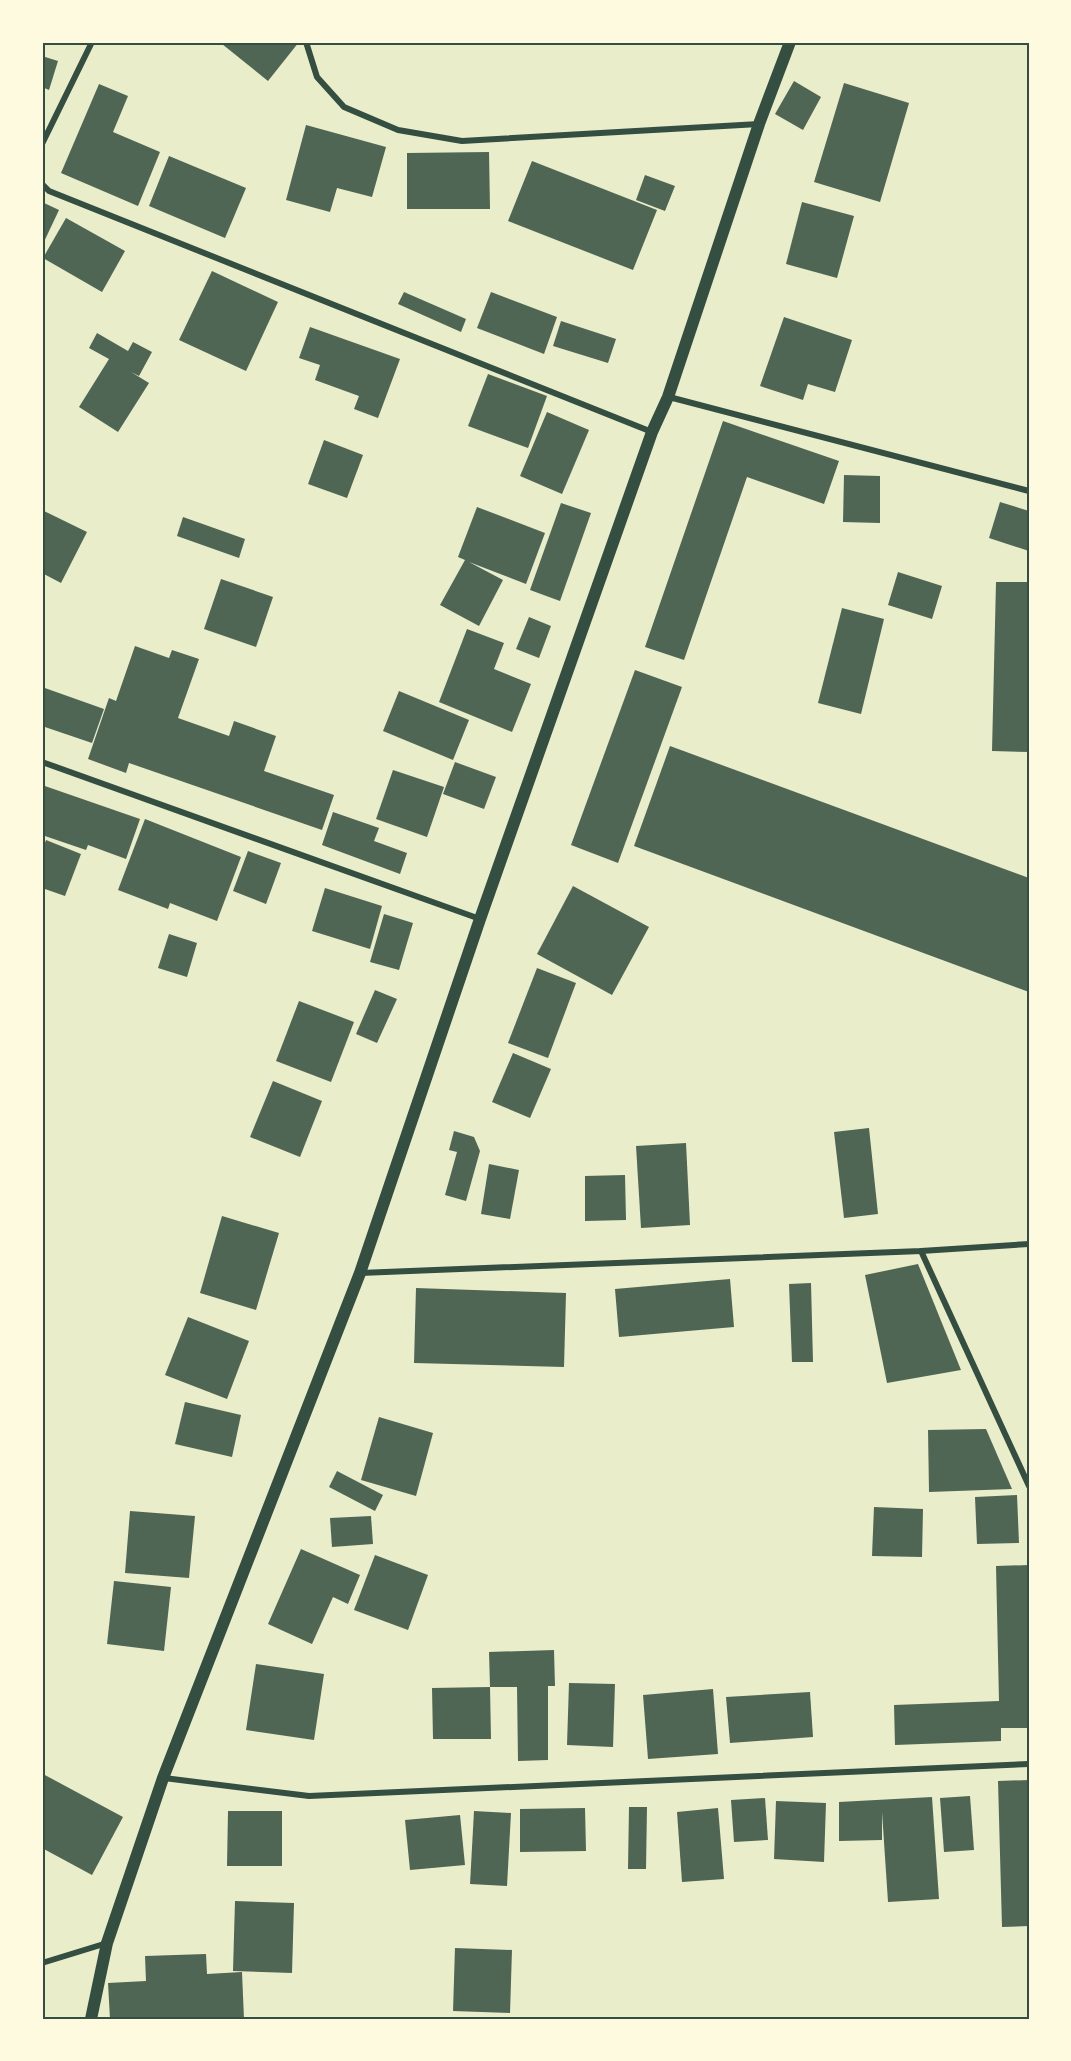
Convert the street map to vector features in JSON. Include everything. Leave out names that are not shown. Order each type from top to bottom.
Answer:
[{"type":"main road","points":[[91,2019],[107,1943],[163,1778],[360,1274],[480,919],[652,432],[668,397],[759,124],[790,42]]},
{"type":"street","points":[[42,144],[92,42]]},
{"type":"street","points":[[306,42],[317,77],[344,107],[398,129],[462,141],[759,124]]},
{"type":"street","points":[[42,184],[49,191],[60,196],[652,432]]},
{"type":"street","points":[[668,397],[1029,491]]},
{"type":"street","points":[[42,762],[480,919]]},
{"type":"street","points":[[360,1274],[921,1251],[1029,1244]]},
{"type":"street","points":[[921,1251],[1029,1486]]},
{"type":"street","points":[[163,1778],[309,1796],[1029,1764]]},
{"type":"street","points":[[42,1962],[107,1943]]},
{"type":"building","points":[[224,42],[299,42],[268,81],[222,44]]},
{"type":"building","points":[[42,56],[58,61],[49,90],[42,87]]},
{"type":"building","points":[[794,81],[821,97],[803,130],[775,114]]},
{"type":"building","points":[[844,83],[909,103],[880,202],[814,182]]},
{"type":"building","points":[[99,84],[128,96],[113,132],[160,152],[138,206],[61,173]]},
{"type":"building","points":[[306,125],[386,147],[372,197],[337,188],[330,212],[286,200]]},
{"type":"building","points":[[489,152],[490,209],[407,209],[407,153]]},
{"type":"building","points":[[169,156],[246,188],[225,238],[149,206]]},
{"type":"building","points":[[532,161],[657,210],[633,270],[508,221]]},
{"type":"building","points":[[645,175],[675,186],[665,211],[636,200]]},
{"type":"building","points":[[42,202],[59,210],[42,246]]},
{"type":"building","points":[[802,202],[854,216],[837,278],[786,264]]},
{"type":"building","points":[[66,218],[125,251],[102,292],[43,258]]},
{"type":"building","points":[[212,271],[278,302],[246,371],[179,340]]},
{"type":"building","points":[[404,292],[466,319],[461,332],[398,304]]},
{"type":"building","points":[[491,292],[557,317],[544,354],[477,328]]},
{"type":"building","points":[[784,317],[852,340],[835,392],[808,384],[803,400],[760,386]]},
{"type":"building","points":[[561,321],[616,339],[608,363],[553,346]]},
{"type":"building","points":[[310,327],[400,359],[378,418],[354,409],[359,396],[315,380],[320,365],[299,358]]},
{"type":"building","points":[[97,333],[128,351],[133,342],[152,352],[139,376],[131,372],[149,383],[118,432],[79,407],[109,359],[89,348]]},
{"type":"building","points":[[488,374],[547,396],[528,448],[468,426]]},
{"type":"building","points":[[547,412],[589,430],[562,494],[520,476]]},
{"type":"building","points":[[723,421],[839,461],[824,504],[747,477],[684,660],[645,647]]},
{"type":"building","points":[[324,440],[363,455],[347,498],[308,484]]},
{"type":"building","points":[[844,475],[880,476],[880,523],[843,522]]},
{"type":"building","points":[[1000,502],[1029,511],[1029,551],[989,538]]},
{"type":"building","points":[[561,503],[591,513],[560,601],[530,590]]},
{"type":"building","points":[[477,507],[545,533],[526,584],[469,562],[503,580],[479,626],[440,605],[465,560],[458,557]]},
{"type":"building","points":[[42,510],[87,532],[61,583],[42,573]]},
{"type":"building","points":[[183,517],[245,539],[239,558],[177,536]]},
{"type":"building","points":[[898,572],[942,586],[932,619],[888,605]]},
{"type":"building","points":[[221,579],[273,597],[256,647],[204,629]]},
{"type":"building","points":[[996,582],[1029,582],[1029,752],[992,751]]},
{"type":"building","points":[[842,608],[884,619],[861,714],[818,703]]},
{"type":"building","points":[[529,617],[551,626],[539,658],[516,649]]},
{"type":"building","points":[[467,629],[504,643],[494,669],[531,684],[512,732],[439,702]]},
{"type":"building","points":[[135,646],[169,658],[172,650],[199,659],[178,718],[229,736],[234,721],[276,736],[264,771],[334,795],[322,830],[129,763],[126,773],[88,759],[109,698],[116,701]]},
{"type":"building","points":[[635,670],[682,687],[618,863],[571,845]]},
{"type":"building","points":[[42,687],[104,709],[92,743],[42,726]]},
{"type":"building","points":[[399,691],[469,720],[453,760],[383,731]]},
{"type":"building","points":[[670,746],[1029,878],[1029,992],[634,846]]},
{"type":"building","points":[[455,762],[496,777],[484,809],[443,794]]},
{"type":"building","points":[[393,770],[444,787],[427,837],[376,819]]},
{"type":"building","points":[[42,785],[140,819],[126,859],[88,845],[86,850],[42,835]]},
{"type":"building","points":[[333,812],[379,828],[374,841],[407,853],[400,874],[322,845]]},
{"type":"building","points":[[145,819],[241,857],[217,921],[170,903],[168,909],[118,890]]},
{"type":"building","points":[[46,840],[81,854],[65,896],[42,888],[42,851]]},
{"type":"building","points":[[248,851],[281,863],[266,904],[233,891]]},
{"type":"building","points":[[573,886],[649,927],[612,995],[537,954]]},
{"type":"building","points":[[325,888],[382,906],[370,949],[312,931]]},
{"type":"building","points":[[384,914],[413,923],[399,970],[370,962]]},
{"type":"building","points":[[169,934],[197,943],[187,977],[158,968]]},
{"type":"building","points":[[537,968],[576,983],[548,1058],[508,1043]]},
{"type":"building","points":[[375,990],[397,999],[377,1043],[356,1034]]},
{"type":"building","points":[[299,1001],[354,1022],[331,1082],[276,1061]]},
{"type":"building","points":[[513,1053],[551,1069],[530,1118],[492,1102]]},
{"type":"building","points":[[273,1081],[322,1101],[300,1157],[250,1137]]},
{"type":"building","points":[[869,1128],[878,1214],[844,1218],[834,1132]]},
{"type":"building","points":[[454,1131],[474,1137],[480,1151],[466,1201],[445,1195],[457,1152],[449,1150]]},
{"type":"building","points":[[686,1143],[690,1225],[641,1228],[636,1146]]},
{"type":"building","points":[[489,1164],[519,1170],[510,1219],[481,1214]]},
{"type":"building","points":[[625,1175],[626,1220],[585,1221],[585,1176]]},
{"type":"building","points":[[222,1216],[279,1233],[256,1310],[200,1293]]},
{"type":"building","points":[[918,1264],[961,1370],[887,1383],[865,1275]]},
{"type":"building","points":[[730,1279],[734,1327],[619,1337],[615,1289]]},
{"type":"building","points":[[811,1283],[813,1362],[792,1362],[789,1284]]},
{"type":"building","points":[[416,1288],[566,1293],[564,1367],[414,1363]]},
{"type":"building","points":[[188,1317],[249,1341],[227,1399],[165,1375]]},
{"type":"building","points":[[185,1402],[241,1415],[232,1457],[175,1444]]},
{"type":"building","points":[[379,1417],[433,1433],[416,1496],[361,1480]]},
{"type":"building","points":[[986,1429],[1012,1489],[929,1492],[928,1430]]},
{"type":"building","points":[[337,1471],[383,1495],[375,1511],[329,1487]]},
{"type":"building","points":[[1017,1495],[1019,1543],[977,1544],[975,1497]]},
{"type":"building","points":[[874,1507],[923,1509],[922,1557],[872,1556]]},
{"type":"building","points":[[130,1511],[195,1516],[189,1578],[125,1573]]},
{"type":"building","points":[[371,1516],[373,1544],[332,1547],[330,1518]]},
{"type":"building","points":[[301,1549],[360,1575],[348,1604],[333,1597],[312,1644],[268,1624]]},
{"type":"building","points":[[375,1555],[428,1575],[408,1630],[354,1610]]},
{"type":"building","points":[[1029,1565],[1029,1728],[1001,1728],[1001,1741],[895,1745],[894,1705],[999,1701],[996,1566]]},
{"type":"building","points":[[114,1581],[171,1587],[164,1651],[107,1644]]},
{"type":"building","points":[[554,1650],[555,1686],[548,1686],[548,1760],[518,1761],[517,1687],[490,1687],[489,1652]]},
{"type":"building","points":[[256,1664],[324,1674],[314,1740],[246,1730]]},
{"type":"building","points":[[569,1683],[615,1684],[613,1747],[567,1745]]},
{"type":"building","points":[[490,1687],[491,1739],[433,1739],[432,1688]]},
{"type":"building","points":[[713,1689],[718,1754],[648,1759],[643,1695]]},
{"type":"building","points":[[810,1692],[813,1737],[730,1743],[726,1697]]},
{"type":"building","points":[[43,1774],[123,1817],[92,1875],[42,1848]]},
{"type":"building","points":[[1029,1780],[1029,1926],[1002,1927],[998,1781]]},
{"type":"building","points":[[970,1796],[974,1850],[944,1852],[940,1798]]},
{"type":"building","points":[[932,1797],[939,1899],[888,1902],[882,1812],[882,1840],[839,1841],[839,1802]]},
{"type":"building","points":[[765,1798],[768,1840],[734,1842],[731,1800]]},
{"type":"building","points":[[776,1801],[826,1803],[824,1862],[774,1859]]},
{"type":"building","points":[[629,1807],[647,1807],[646,1869],[628,1869]]},
{"type":"building","points":[[585,1808],[586,1851],[520,1852],[520,1809]]},
{"type":"building","points":[[718,1808],[724,1879],[682,1882],[677,1812]]},
{"type":"building","points":[[228,1811],[282,1811],[282,1866],[227,1866]]},
{"type":"building","points":[[474,1811],[511,1813],[507,1886],[470,1884]]},
{"type":"building","points":[[460,1815],[465,1865],[410,1870],[405,1820]]},
{"type":"building","points":[[235,1901],[294,1903],[292,1973],[233,1971]]},
{"type":"building","points":[[455,1948],[512,1950],[510,2013],[453,2011]]},
{"type":"building","points":[[206,1954],[207,1974],[242,1972],[244,2019],[110,2019],[108,1983],[146,1981],[145,1956]]}]
